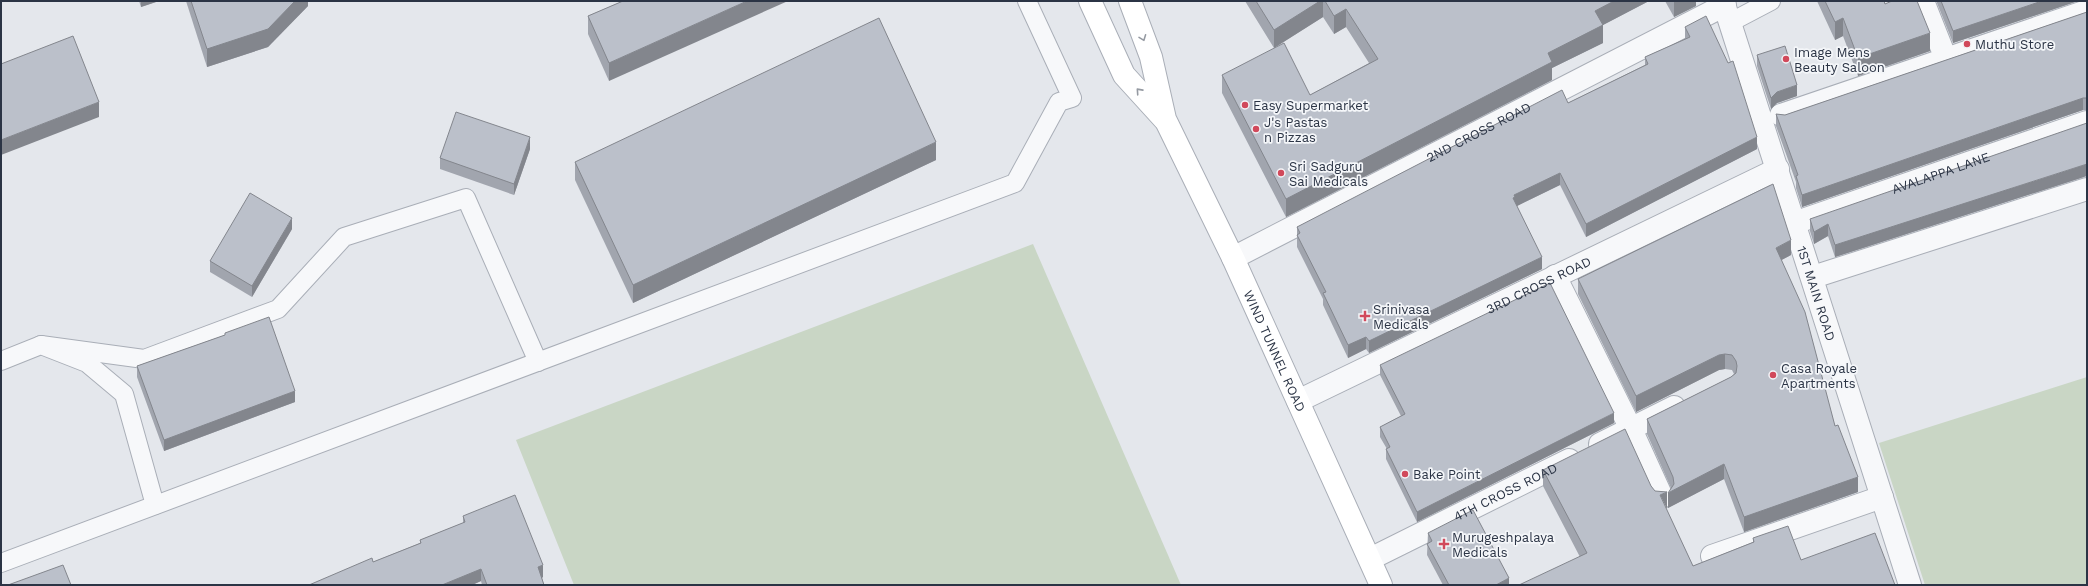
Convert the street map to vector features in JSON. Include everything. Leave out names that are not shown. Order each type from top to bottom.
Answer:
[{"type":"street","name":"WIND TUNNEL ROAD","points":[[1090,1],[1124,75],[1165,119]]},
{"type":"street","name":"WIND TUNNEL ROAD","points":[[1130,1],[1151,57],[1165,119],[1233,258],[1381,585]]},
{"type":"street","points":[[1923,1],[1946,59]]},
{"type":"street","name":"1ST MAIN ROAD","points":[[1726,9],[1794,223],[1813,277],[1910,585]]},
{"type":"street","name":"2ND CROSS ROAD","points":[[1233,258],[1726,9]]},
{"type":"street","points":[[1781,115],[2087,11]]},
{"type":"street","name":"AVALAPPA LANE","points":[[1794,223],[2087,122]]},
{"type":"street","name":"3RD CROSS ROAD","points":[[1298,401],[1778,169]]},
{"type":"street","points":[[1813,277],[2087,189]]},
{"type":"street","points":[[1556,276],[1631,428],[1662,497]]},
{"type":"street","name":"4TH CROSS ROAD","points":[[1370,559],[1692,398]]},
{"type":"street","points":[[1712,556],[1882,497]]},
{"type":"lane","points":[[1,563],[1015,183],[1059,102],[1072,98],[1027,1]]},
{"type":"lane","points":[[1726,9],[1771,1]]},
{"type":"lane","points":[[1,361],[41,345],[144,359],[278,309],[344,237],[466,198],[538,362]]},
{"type":"lane","points":[[41,345],[87,363],[124,394],[155,505]]},
{"type":"green space","points":[[1033,244],[1181,585],[574,585],[516,440]]},
{"type":"green space","points":[[2087,377],[2087,585],[1925,585],[1879,443]]},
{"type":"building","points":[[191,1],[295,1],[268,29],[207,49]]},
{"type":"building","points":[[623,1],[747,1],[609,63],[588,16]]},
{"type":"building","points":[[1256,1],[1320,1],[1274,30]]},
{"type":"building","points":[[1325,1],[1614,1],[1595,11],[1603,25],[1548,53],[1552,62],[1286,199],[1222,75],[1284,43],[1310,95],[1378,59],[1346,9],[1334,16]]},
{"type":"building","points":[[1825,1],[1884,1],[1885,4],[1892,1],[1917,1],[1930,33],[1858,58],[1843,18],[1835,22]]},
{"type":"building","points":[[1941,1],[2042,1],[1953,31]]},
{"type":"building","points":[[2087,12],[2087,98],[2083,98],[1802,195],[1796,176],[1798,175],[1776,114],[1785,115]]},
{"type":"building","points":[[1706,16],[1728,63],[1733,61],[1757,137],[1586,224],[1560,173],[1514,195],[1515,197],[1513,198],[1542,257],[1369,341],[1366,337],[1348,345],[1323,293],[1326,292],[1297,235],[1300,233],[1297,227],[1562,90],[1568,103],[1648,64],[1645,57],[1690,37],[1685,27]]},
{"type":"building","points":[[879,18],[936,142],[633,285],[575,162]]},
{"type":"building","points":[[73,36],[99,102],[1,140],[1,64]]},
{"type":"building","points":[[1785,46],[1797,85],[1777,92],[1771,98],[1757,55]]},
{"type":"building","points":[[456,112],[530,137],[514,184],[440,158]]},
{"type":"building","points":[[2087,123],[2087,164],[1835,245],[1828,224],[1814,232],[1810,219]]},
{"type":"building","points":[[1773,184],[1791,240],[1776,248],[1805,312],[1835,426],[1838,425],[1858,477],[1744,517],[1724,464],[1668,493],[1674,484],[1673,477],[1647,419],[1731,377],[1736,373],[1737,366],[1732,355],[1719,355],[1636,396],[1578,279]]},
{"type":"building","points":[[250,193],[292,218],[252,286],[210,261]]},
{"type":"building","points":[[1550,283],[1614,413],[1417,512],[1386,449],[1390,447],[1380,427],[1405,414],[1380,365]]},
{"type":"building","points":[[269,317],[295,391],[164,440],[137,366],[225,335],[225,333]]},
{"type":"building","points":[[1625,429],[1651,486],[1655,491],[1667,492],[1660,495],[1693,566],[1754,542],[1753,538],[1788,526],[1801,560],[1875,533],[1895,585],[1519,585],[1587,553],[1543,470]]},
{"type":"building","points":[[515,495],[543,565],[538,567],[544,585],[487,585],[481,569],[442,585],[309,585],[372,558],[373,562],[421,543],[420,540],[465,522],[463,516]]},
{"type":"building","points":[[1473,510],[1509,578],[1496,585],[1449,585],[1427,544],[1432,541],[1428,533]]},
{"type":"building","points":[[63,565],[71,585],[8,585]]},
{"type":"place","name":"Muthu Store","points":[[1967,44]]},
{"type":"place","name":"Image Mens Beauty Saloon","points":[[1786,59]]},
{"type":"place","name":"Easy Supermarket","points":[[1245,105]]},
{"type":"place","name":"J's Pastas n Pizzas","points":[[1256,129]]},
{"type":"place","name":"Sri Sadguru Sai Medicals","points":[[1281,173]]},
{"type":"place","name":"Srinivasa Medicals","points":[[1365,316]]},
{"type":"place","name":"Casa Royale Apartments","points":[[1773,375]]},
{"type":"place","name":"Bake Point","points":[[1405,474]]},
{"type":"place","name":"Murugeshpalaya Medicals","points":[[1444,544]]}]
